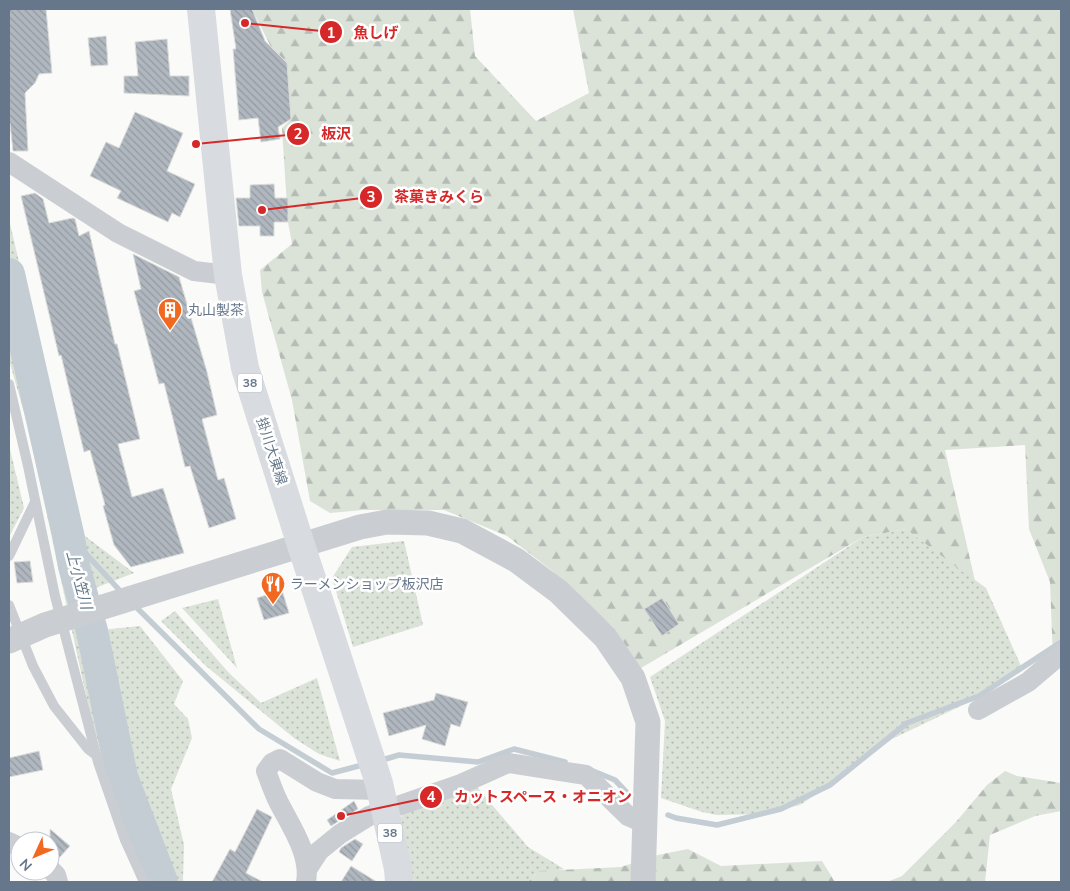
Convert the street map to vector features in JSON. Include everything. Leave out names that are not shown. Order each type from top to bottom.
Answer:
[{"type":"main road","name":"掛川大東線","points":[[201,9],[228,275],[245,368],[301,545],[367,743],[382,795],[398,869],[398,882]]},
{"type":"street","points":[[9,162],[118,233],[194,271],[228,275]]},
{"type":"street","points":[[9,641],[45,625],[360,527],[387,522],[428,523],[462,531],[510,556],[559,592],[606,637],[633,678],[648,722],[642,882]]},
{"type":"street","points":[[978,710],[1028,682],[1061,654]]},
{"type":"street","points":[[307,875],[297,838],[266,771],[272,762],[280,759],[317,782],[335,789],[382,795],[462,784],[508,763],[586,776],[628,816],[644,824]]},
{"type":"street","points":[[307,875],[319,851],[340,834],[369,816],[382,795]]},
{"type":"lane","points":[[9,384],[55,596],[96,755],[124,840],[144,882]]},
{"type":"lane","points":[[9,556],[36,502]]},
{"type":"lane","points":[[9,605],[33,666],[54,706],[88,749],[96,755]]},
{"type":"green space","points":[[252,9],[470,9],[475,56],[536,121],[589,93],[573,9],[1061,9],[1061,654],[1053,660],[1050,582],[1029,529],[1025,445],[945,450],[975,581],[906,529],[863,537],[641,668],[613,627],[551,570],[507,536],[444,510],[363,510],[330,513],[310,501],[292,400],[262,292],[260,270],[292,244],[288,222],[282,128],[291,119],[271,47]]},
{"type":"green space","points":[[9,219],[65,460],[85,536],[134,573],[90,590],[101,630],[140,626],[183,681],[174,704],[188,719],[192,738],[171,789],[184,845],[184,882],[150,882],[135,851],[92,723],[27,423],[9,360]]},
{"type":"green space","points":[[9,445],[24,508],[9,537]]},
{"type":"green space","points":[[906,529],[986,588],[1021,666],[990,692],[892,739],[846,774],[800,805],[763,814],[717,815],[661,798],[665,721],[650,677],[863,537]]},
{"type":"green space","points":[[404,541],[423,625],[353,647],[332,578],[352,547]]},
{"type":"green space","points":[[218,599],[237,668],[182,608]]},
{"type":"green space","points":[[175,611],[229,673],[261,703],[317,678],[340,761],[319,754],[294,738],[206,666],[161,621]]},
{"type":"green space","points":[[1005,771],[1017,776],[1061,783],[1061,811],[1035,816],[990,835],[985,882],[887,882],[902,876],[956,822],[987,785]]},
{"type":"green space","points":[[476,786],[528,847],[564,869],[536,874],[528,882],[411,882],[400,819],[403,814]]},
{"type":"green space","points":[[688,849],[721,866],[822,861],[835,882],[528,882],[539,871],[621,867],[658,855]]},
{"type":"building","points":[[9,9],[46,9],[52,73],[39,74],[35,83],[25,93],[28,151],[13,151],[9,123]]},
{"type":"building","points":[[230,9],[252,9],[265,41],[287,63],[291,119],[278,127],[280,139],[261,142],[258,118],[239,120],[233,49],[236,49]]},
{"type":"building","points":[[106,36],[108,65],[91,66],[88,38]]},
{"type":"building","points":[[167,39],[170,76],[189,76],[189,96],[124,93],[124,76],[138,76],[135,42]]},
{"type":"building","points":[[135,112],[183,133],[167,171],[195,184],[180,217],[172,213],[168,222],[117,198],[121,191],[90,176],[106,142],[119,148]]},
{"type":"building","points":[[274,184],[275,198],[288,198],[288,222],[274,222],[274,236],[260,236],[260,226],[239,226],[236,198],[250,198],[250,185]]},
{"type":"building","points":[[35,193],[43,199],[49,223],[73,218],[75,219],[79,236],[89,231],[115,344],[117,344],[140,439],[118,444],[132,497],[163,488],[184,553],[131,567],[114,545],[90,450],[84,452],[21,196]]},
{"type":"building","points":[[133,254],[179,277],[207,372],[217,415],[202,419],[218,480],[224,478],[236,519],[209,528],[190,466],[185,467],[164,383],[159,384],[134,291],[141,289]]},
{"type":"building","points":[[30,561],[33,582],[17,583],[14,562]]},
{"type":"building","name":"ラーメンショップ板沢店","points":[[282,590],[289,613],[264,620],[257,598]]},
{"type":"building","points":[[662,598],[679,624],[662,636],[644,609]]},
{"type":"building","points":[[436,693],[468,702],[460,727],[451,724],[445,746],[422,739],[426,725],[389,736],[383,713],[434,700]]},
{"type":"building","points":[[39,751],[43,770],[9,777],[9,758]]},
{"type":"building","points":[[354,801],[358,809],[331,826],[327,820]]},
{"type":"building","points":[[257,809],[272,817],[246,873],[263,882],[212,882],[230,849],[235,852]]},
{"type":"building","points":[[60,838],[70,846],[60,857]]},
{"type":"building","points":[[355,839],[363,844],[352,861],[339,852],[341,848]]},
{"type":"building","points":[[351,866],[377,882],[341,882]]},
{"type":"waterway","name":"上小笠川","points":[[9,274],[74,566],[92,631],[122,777],[162,882]]},
{"type":"waterway","points":[[68,534],[122,593]]},
{"type":"waterway","points":[[134,605],[259,729],[332,773],[366,764]]},
{"type":"waterway","points":[[668,815],[717,825],[781,809],[830,785],[907,723],[979,696],[1061,642]]},
{"type":"waterway","points":[[379,761],[399,755],[478,762],[514,749],[565,762]]},
{"type":"waterway","points":[[593,771],[615,780],[630,796]]},
{"type":"place","name":"魚しげ","points":[[245,23]]},
{"type":"place","name":"板沢","points":[[196,144]]},
{"type":"place","name":"茶菓きみくら","points":[[262,210]]},
{"type":"place","name":"丸山製茶","points":[[170,331]]},
{"type":"place","name":"ラーメンショップ板沢店","points":[[273,605]]},
{"type":"place","name":"カットスペース・オニオン","points":[[341,816]]}]
